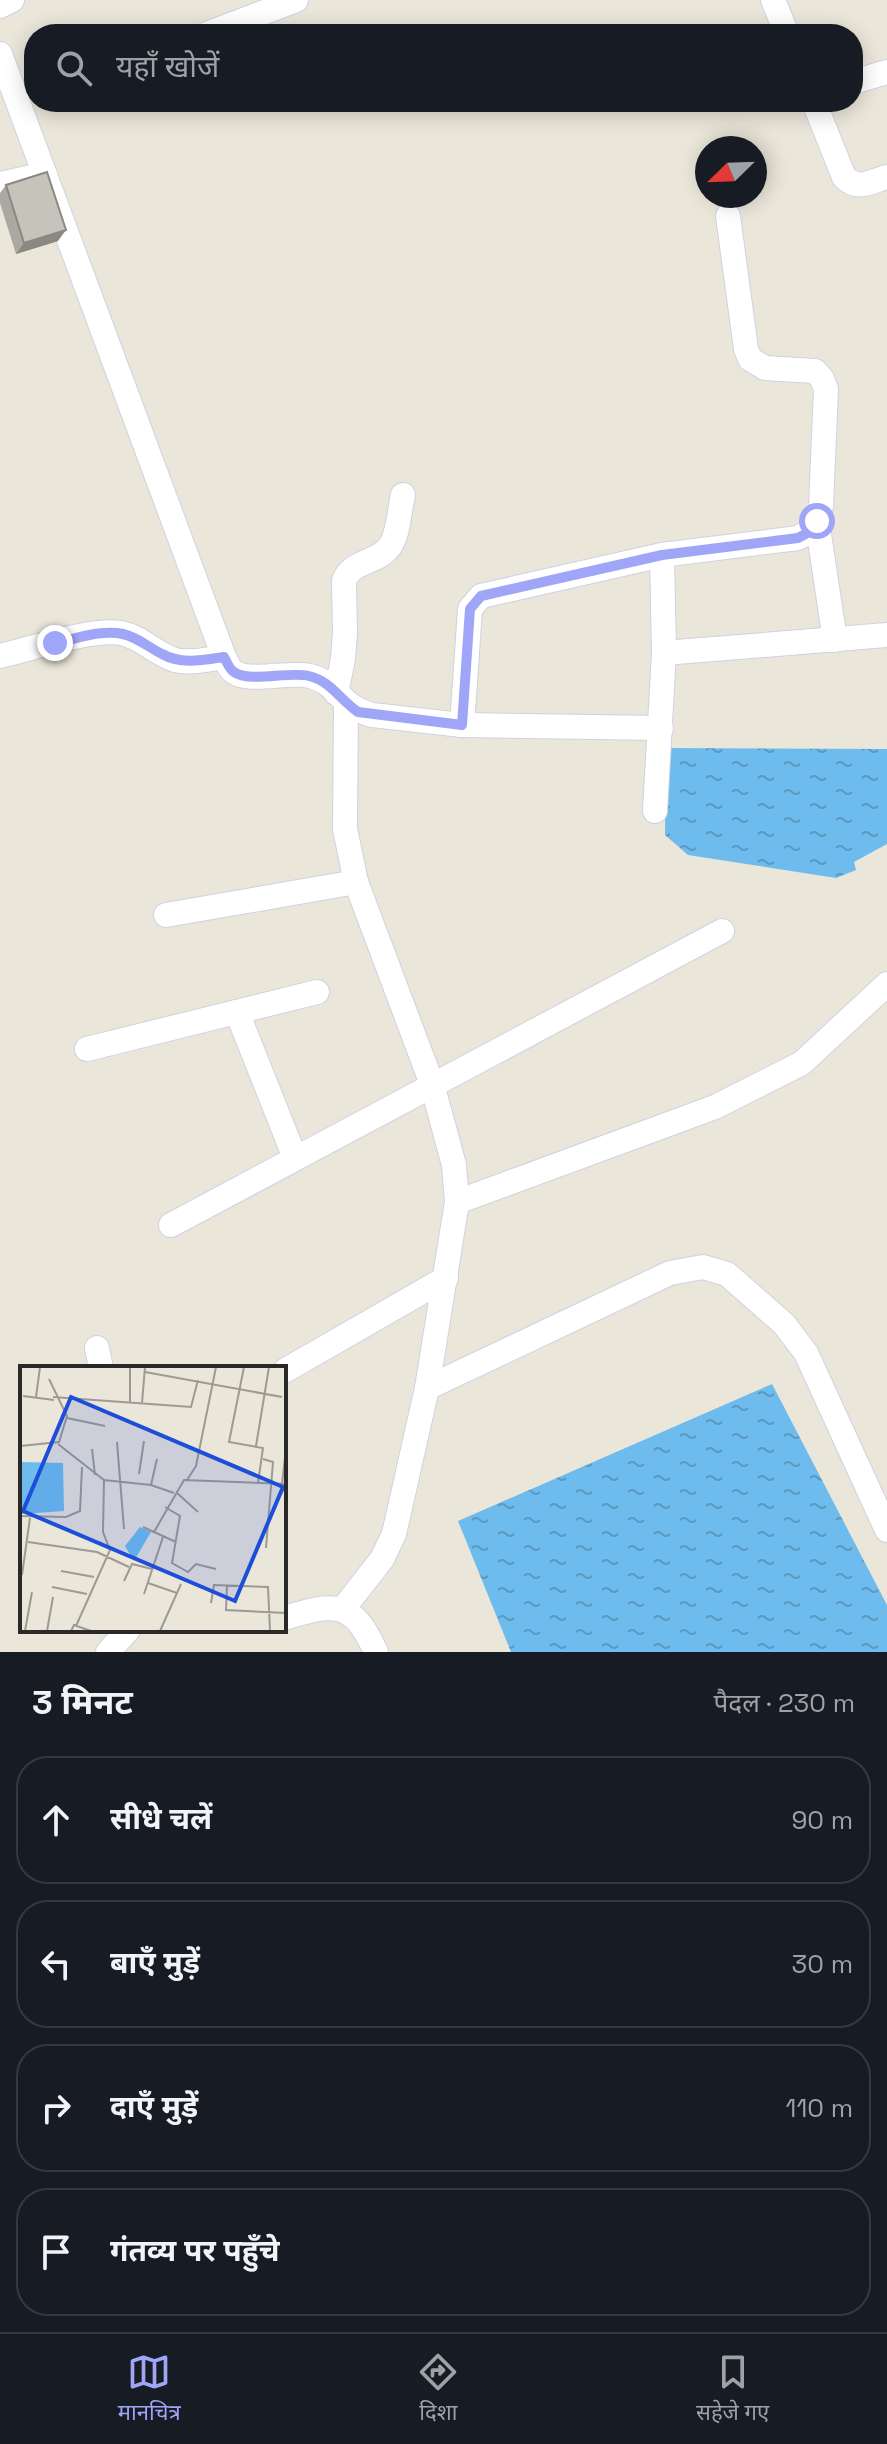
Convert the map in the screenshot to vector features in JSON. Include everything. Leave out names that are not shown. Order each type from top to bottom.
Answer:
[{"type":"street","points":[[0,6],[12,0]]},
{"type":"street","points":[[233,24],[296,0]]},
{"type":"street","points":[[773,0],[783,24]]},
{"type":"street","points":[[0,54],[224,657],[237,674],[309,676],[327,682],[358,712],[372,715],[462,725],[661,728]]},
{"type":"street","points":[[863,79],[887,72]]},
{"type":"street","points":[[818,112],[844,177],[851,185],[858,186],[887,177]]},
{"type":"street","points":[[0,184],[45,174]]},
{"type":"street","points":[[462,725],[470,609],[481,596],[662,555],[798,538],[811,531],[817,521],[821,506],[826,389],[815,371],[765,368],[750,359],[746,349],[728,216]]},
{"type":"street","points":[[343,1609],[382,1559],[394,1534],[427,1388],[457,1202],[454,1165],[432,1084],[356,882],[345,829],[341,698],[344,581],[354,566],[379,557],[388,549],[394,539],[403,495]]},
{"type":"street","points":[[817,521],[835,640]]},
{"type":"street","points":[[655,811],[664,653],[662,555]]},
{"type":"street","points":[[0,656],[101,633],[121,633],[145,641],[160,654],[177,661],[224,657]]},
{"type":"street","points":[[664,653],[887,635]]},
{"type":"street","points":[[166,915],[356,882]]},
{"type":"street","points":[[171,1225],[722,931]]},
{"type":"street","points":[[457,1202],[715,1107],[802,1063],[887,984]]},
{"type":"street","points":[[87,1049],[317,992]]},
{"type":"street","points":[[237,1012],[295,1158]]},
{"type":"street","points":[[427,1388],[670,1273],[703,1267],[727,1274],[784,1324],[806,1353],[887,1530]]},
{"type":"street","points":[[286,1370],[446,1278]]},
{"type":"street","points":[[286,1617],[314,1609],[343,1609],[358,1620],[376,1652]]},
{"type":"street","points":[[108,1652],[126,1632]]},
{"type":"water","points":[[666,748],[887,749],[887,844],[854,862],[856,870],[836,878],[688,855],[665,835]]},
{"type":"water","points":[[772,1384],[887,1605],[887,1652],[511,1652],[458,1521]]},
{"type":"building","points":[[47,172],[66,230],[24,243],[6,185]]},
{"type":"route","points":[[55,643],[101,633],[121,633],[145,641],[160,654],[177,661],[224,657],[232,671],[245,676],[292,674],[327,682],[346,704],[358,712],[462,725],[470,609],[481,596],[662,555],[798,538],[811,531],[817,521]]}]
